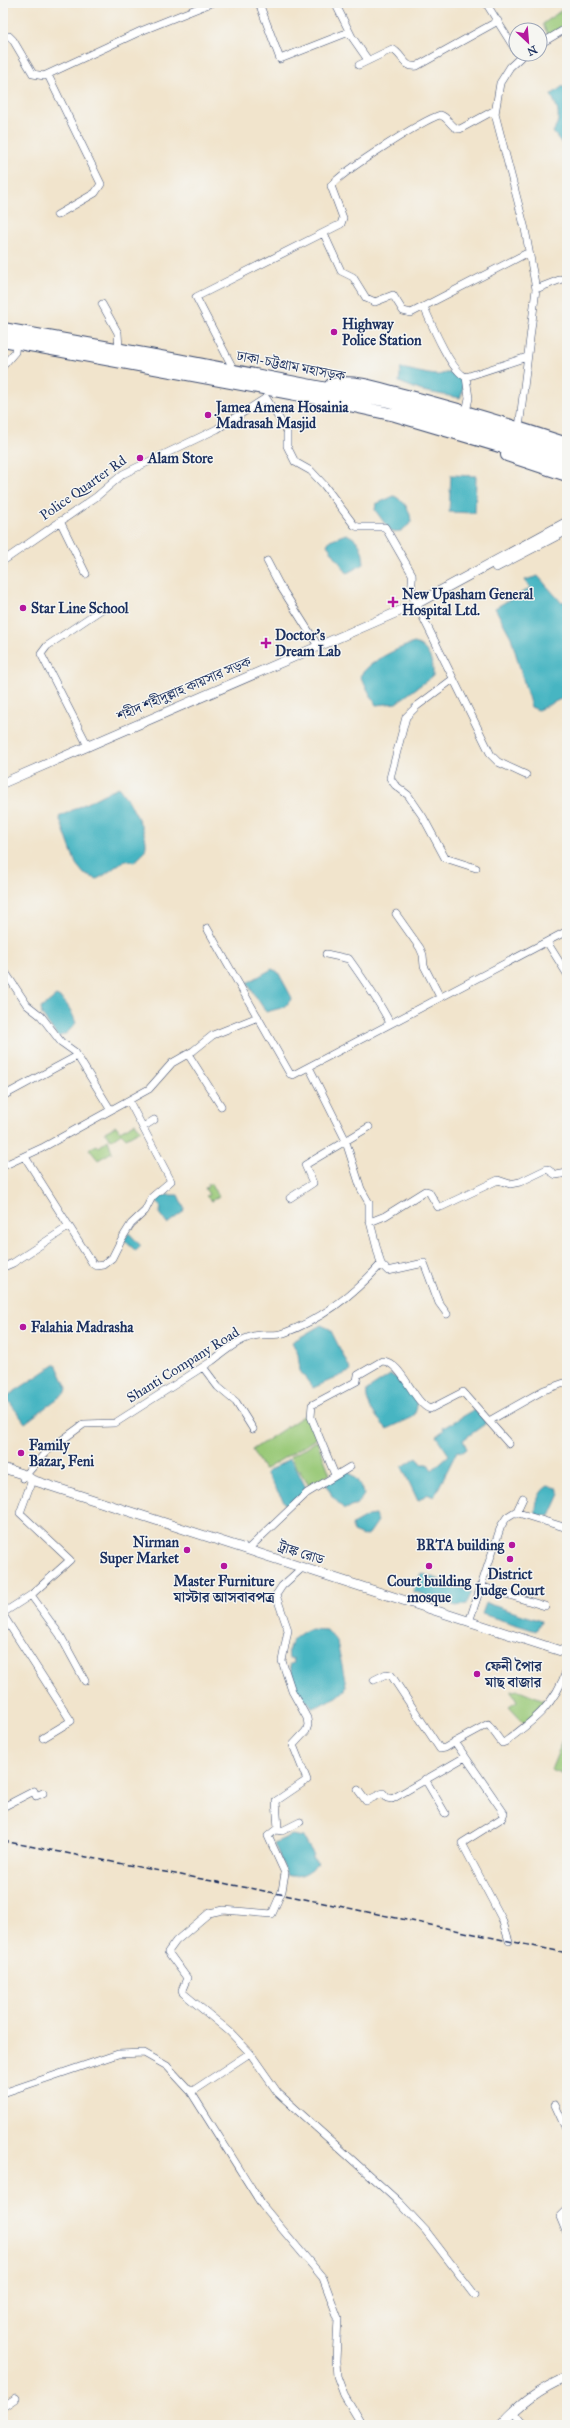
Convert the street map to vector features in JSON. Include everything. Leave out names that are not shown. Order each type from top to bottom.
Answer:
[{"type":"highway","name":"ঢাকা-চট্টগ্রাম মহাসড়ক","points":[[3,329],[234,370],[319,392],[567,466]]},
{"type":"highway","name":"ঢাকা-চট্টগ্রাম মহাসড়ক","points":[[3,340],[319,392],[389,401],[567,455]]},
{"type":"highway","points":[[319,392],[348,383],[369,386],[466,412],[567,444]]},
{"type":"highway","points":[[319,392],[338,409],[432,432],[567,475]]},
{"type":"main road","name":"শহীদ শহীদুল্লাহ কায়সার সড়ক","points":[[3,788],[417,606],[566,528]]},
{"type":"main road","name":"শহীদ শহীদুল্লাহ কায়সার সড়ক","points":[[3,783],[318,646],[417,606]]},
{"type":"main road","name":"ট্রাঙ্ক রোড","points":[[3,1468],[27,1478]]},
{"type":"main road","name":"ট্রাঙ্ক রোড","points":[[3,1472],[27,1478],[567,1653]]},
{"type":"main road","points":[[502,2425],[512,2412],[542,2388],[567,2377]]},
{"type":"street","points":[[3,36],[9,36],[13,40],[32,74],[48,75],[141,31],[211,3]]},
{"type":"street","points":[[259,3],[280,59],[350,32]]},
{"type":"street","points":[[486,3],[508,37]]},
{"type":"street","points":[[337,8],[368,60]]},
{"type":"street","points":[[359,64],[392,49],[406,63],[413,67],[417,66],[498,21]]},
{"type":"street","points":[[548,39],[567,28]]},
{"type":"street","points":[[514,62],[500,83],[495,110],[529,252],[536,289],[519,428]]},
{"type":"street","points":[[48,75],[101,184],[95,193],[56,215]]},
{"type":"street","points":[[234,370],[196,297],[324,234],[343,222],[331,186],[351,169],[436,116],[444,116],[455,128],[460,129],[495,110]]},
{"type":"street","points":[[324,234],[340,270],[353,277],[366,298],[375,302],[393,295],[403,311],[414,312],[529,252]]},
{"type":"street","points":[[536,289],[567,277]]},
{"type":"street","points":[[102,304],[118,333],[119,349]]},
{"type":"street","points":[[424,308],[453,364],[460,374],[466,377],[527,357]]},
{"type":"street","points":[[3,366],[15,352],[16,343]]},
{"type":"street","points":[[466,377],[469,398],[466,412]]},
{"type":"street","name":"Police Quarter Rd","points":[[3,561],[96,497],[123,474],[216,429],[266,398],[287,431],[287,446],[295,462],[311,471],[324,485],[354,525],[358,527],[385,526],[412,574],[410,589],[417,606]]},
{"type":"street","points":[[60,521],[86,574]]},
{"type":"street","points":[[267,561],[279,584],[318,646]]},
{"type":"street","points":[[417,606],[494,759],[526,775]]},
{"type":"street","points":[[88,746],[41,654],[48,646],[102,609]]},
{"type":"street","points":[[453,679],[416,706],[406,717],[390,778],[395,785],[408,795],[423,817],[445,858],[476,868]]},
{"type":"street","points":[[396,914],[420,948],[423,955],[424,966],[440,997]]},
{"type":"street","points":[[208,928],[290,1074],[298,1073],[309,1068],[390,1023],[567,931]]},
{"type":"street","points":[[547,942],[567,974]]},
{"type":"street","points":[[326,954],[349,959],[366,986],[376,997],[390,1023]]},
{"type":"street","points":[[3,969],[27,1005],[41,1016],[61,1042],[70,1047],[77,1056],[110,1109]]},
{"type":"street","points":[[3,1166],[25,1157],[110,1109],[129,1101],[155,1085],[166,1068],[172,1062],[188,1054],[213,1035],[258,1017]]},
{"type":"street","points":[[188,1054],[221,1106]]},
{"type":"street","points":[[3,1096],[77,1056]]},
{"type":"street","points":[[309,1068],[345,1139],[362,1189],[369,1203],[370,1222],[381,1264],[388,1271],[424,1263],[439,1303],[447,1314]]},
{"type":"street","points":[[25,1157],[68,1227],[93,1264],[103,1265],[112,1258],[131,1224],[144,1211],[152,1197],[170,1184],[158,1155],[129,1101]]},
{"type":"street","points":[[143,1127],[154,1120]]},
{"type":"street","points":[[290,1198],[313,1183],[304,1166],[345,1139],[369,1127]]},
{"type":"street","points":[[370,1222],[385,1216],[425,1191],[429,1192],[438,1207],[441,1207],[498,1180],[510,1184],[520,1182],[547,1169],[556,1175],[567,1173]]},
{"type":"street","points":[[3,1264],[6,1266],[14,1263],[68,1227]]},
{"type":"street","name":"Shanti Company Road","points":[[27,1478],[47,1452],[84,1424],[115,1423],[202,1367],[227,1349],[252,1337],[283,1334],[337,1305],[360,1287],[381,1264]]},
{"type":"street","points":[[334,1475],[311,1417],[310,1410],[312,1405],[356,1381],[358,1375],[382,1361],[386,1361],[397,1370],[426,1408],[430,1409],[463,1392],[509,1444]]},
{"type":"street","points":[[202,1367],[218,1387],[236,1402],[253,1429]]},
{"type":"street","points":[[489,1421],[554,1385],[561,1385],[567,1382]]},
{"type":"street","points":[[247,1550],[307,1492],[350,1467]]},
{"type":"street","points":[[27,1478],[20,1512],[70,1560],[31,1595],[3,1614],[71,1721],[43,1738]]},
{"type":"street","points":[[516,1513],[523,1498]]},
{"type":"street","points":[[469,1622],[501,1526],[507,1517],[516,1513],[567,1528]]},
{"type":"street","points":[[302,1568],[282,1586],[276,1595],[288,1630],[282,1661],[296,1701],[307,1718],[307,1729],[293,1745],[307,1780],[276,1801],[279,1821],[276,1830],[268,1836],[285,1873],[285,1880],[274,1912],[267,1914],[223,1910],[209,1913],[176,1941],[168,1952],[187,1978],[182,1990],[183,1993],[230,2032],[250,2053],[278,2093],[399,2202],[426,2231],[475,2296]]},
{"type":"street","points":[[480,1586],[545,1606]]},
{"type":"street","points":[[31,1595],[60,1635],[85,1681]]},
{"type":"street","points":[[374,1680],[386,1674],[390,1675],[440,1749],[445,1748],[488,1724],[502,1743],[505,1742],[541,1715],[550,1703],[567,1669]]},
{"type":"street","points":[[455,1742],[504,1813],[502,1818],[462,1843],[502,1919],[509,1941]]},
{"type":"street","points":[[358,1790],[366,1800],[383,1793],[387,1798],[392,1798],[465,1757]]},
{"type":"street","points":[[425,1779],[445,1813]]},
{"type":"street","points":[[3,1807],[34,1791],[36,1796],[43,1793]]},
{"type":"street","points":[[276,1830],[282,1830],[300,1822]]},
{"type":"street","points":[[3,2093],[118,2054],[144,2053],[167,2066],[191,2092],[262,2205],[323,2278],[338,2318],[336,2361],[337,2376],[344,2395],[362,2425]]},
{"type":"street","points":[[191,2092],[250,2053]]},
{"type":"street","points":[[555,2105],[567,2130]]},
{"type":"street","points":[[567,2210],[560,2216],[567,2234]]},
{"type":"street","points":[[3,2407],[16,2398]]},
{"type":"street","points":[[512,2412],[524,2425]]},
{"type":"green space","points":[[567,6],[567,24],[548,35],[548,22],[546,22]]},
{"type":"green space","points":[[135,1123],[141,1130],[126,1138],[121,1133],[111,1140],[105,1132],[116,1126],[120,1131]]},
{"type":"green space","points":[[108,1140],[112,1152],[98,1160],[89,1149],[97,1145],[99,1147]]},
{"type":"green space","points":[[207,1184],[213,1184],[212,1187],[219,1196],[211,1201],[206,1196],[209,1195],[205,1188],[208,1187]]},
{"type":"green space","points":[[308,1413],[317,1438],[264,1470],[252,1450]]},
{"type":"green space","points":[[317,1441],[330,1474],[310,1487],[290,1457]]},
{"type":"green space","points":[[519,1690],[544,1700],[535,1714],[524,1723],[509,1707],[517,1702],[511,1691]]},
{"type":"green space","points":[[563,1740],[567,1742],[567,1776],[551,1770]]},
{"type":"water","points":[[563,86],[567,93],[567,150],[553,132],[556,127],[558,113],[556,104],[551,95]]},
{"type":"water","points":[[401,368],[438,375],[446,373],[453,374],[462,381],[462,394],[460,398],[422,391],[399,382]]},
{"type":"water","points":[[451,475],[476,476],[475,513],[449,512]]},
{"type":"water","points":[[394,496],[407,507],[410,514],[411,523],[401,531],[391,532],[375,510],[376,504]]},
{"type":"water","points":[[346,534],[358,542],[362,550],[364,564],[347,573],[327,545],[330,540]]},
{"type":"water","points":[[538,576],[561,602],[567,601],[567,617],[565,618],[567,622],[567,696],[538,710],[531,707],[511,637],[495,608],[530,588],[525,580]]},
{"type":"water","points":[[414,643],[423,648],[429,656],[433,676],[396,703],[376,705],[360,676],[377,660],[400,648]]},
{"type":"water","points":[[118,787],[131,805],[139,821],[145,836],[146,846],[143,854],[134,862],[125,860],[97,879],[84,874],[76,864],[59,817]]},
{"type":"water","points":[[272,969],[278,972],[292,998],[285,1007],[266,1012],[247,983]]},
{"type":"water","points":[[56,996],[63,1000],[66,1004],[76,1023],[67,1033],[58,1037],[42,1015],[41,1008]]},
{"type":"water","points":[[160,1195],[178,1195],[184,1208],[183,1212],[167,1224],[159,1213],[161,1208],[156,1200]]},
{"type":"water","points":[[129,1233],[141,1246],[136,1251],[124,1240]]},
{"type":"water","points":[[321,1325],[330,1329],[351,1371],[313,1388],[300,1371],[298,1354],[292,1342]]},
{"type":"water","points":[[56,1364],[67,1388],[66,1392],[25,1423],[8,1400],[9,1395]]},
{"type":"water","points":[[390,1375],[399,1379],[408,1386],[414,1395],[417,1405],[413,1417],[387,1429],[372,1411],[368,1401],[367,1390]]},
{"type":"water","points":[[474,1410],[485,1420],[485,1424],[463,1440],[467,1449],[463,1452],[457,1451],[434,1497],[427,1494],[418,1501],[402,1467],[417,1457],[422,1464],[428,1464],[432,1470],[449,1455],[436,1436],[444,1430],[443,1428]]},
{"type":"water","points":[[289,1459],[295,1466],[307,1490],[287,1506],[266,1473]]},
{"type":"water","points":[[348,1471],[357,1480],[364,1494],[361,1500],[356,1504],[344,1509],[332,1496],[326,1483]]},
{"type":"water","points":[[548,1486],[557,1488],[560,1494],[550,1516],[536,1516],[538,1499],[542,1491]]},
{"type":"water","points":[[375,1515],[378,1521],[369,1534],[363,1536],[353,1532],[352,1525],[368,1516]]},
{"type":"water","points":[[421,1573],[472,1592],[466,1605],[456,1606],[413,1591]]},
{"type":"water","points":[[486,1603],[541,1621],[536,1631],[482,1614]]},
{"type":"water","points":[[309,1629],[327,1630],[337,1642],[346,1685],[345,1690],[337,1697],[313,1708],[297,1690],[290,1664],[294,1663],[293,1658],[289,1659],[288,1653],[293,1640]]},
{"type":"water","points":[[292,1835],[303,1837],[314,1855],[311,1857],[318,1863],[308,1872],[296,1876],[287,1875],[274,1843]]},
{"type":"railway","points":[[3,1841],[280,1894],[567,1953]]},
{"type":"place","name":"Highway Police Station","points":[[334,332]]},
{"type":"place","name":"Jamea Amena Hosainia Madrasah Masjid","points":[[208,415]]},
{"type":"place","name":"Alam Store","points":[[140,458]]},
{"type":"place","name":"New Upasham General Hospital Ltd.","points":[[393,602]]},
{"type":"place","name":"Star Line School","points":[[23,608]]},
{"type":"place","name":"Doctor's Dream Lab","points":[[266,643]]},
{"type":"place","name":"Falahia Madrasha","points":[[23,1327]]},
{"type":"place","name":"Family Bazar, Feni","points":[[21,1453]]},
{"type":"place","name":"BRTA building","points":[[512,1545]]},
{"type":"place","name":"Nirman Super Market","points":[[187,1550]]},
{"type":"place","name":"District Judge Court","points":[[510,1559]]},
{"type":"place","name":"Master Furniture মাস্টার আসবাবপত্র","points":[[224,1566]]},
{"type":"place","name":"Court building mosque","points":[[429,1566]]},
{"type":"place","name":"ফেনী পৈার মাছ বাজার","points":[[477,1674]]}]
